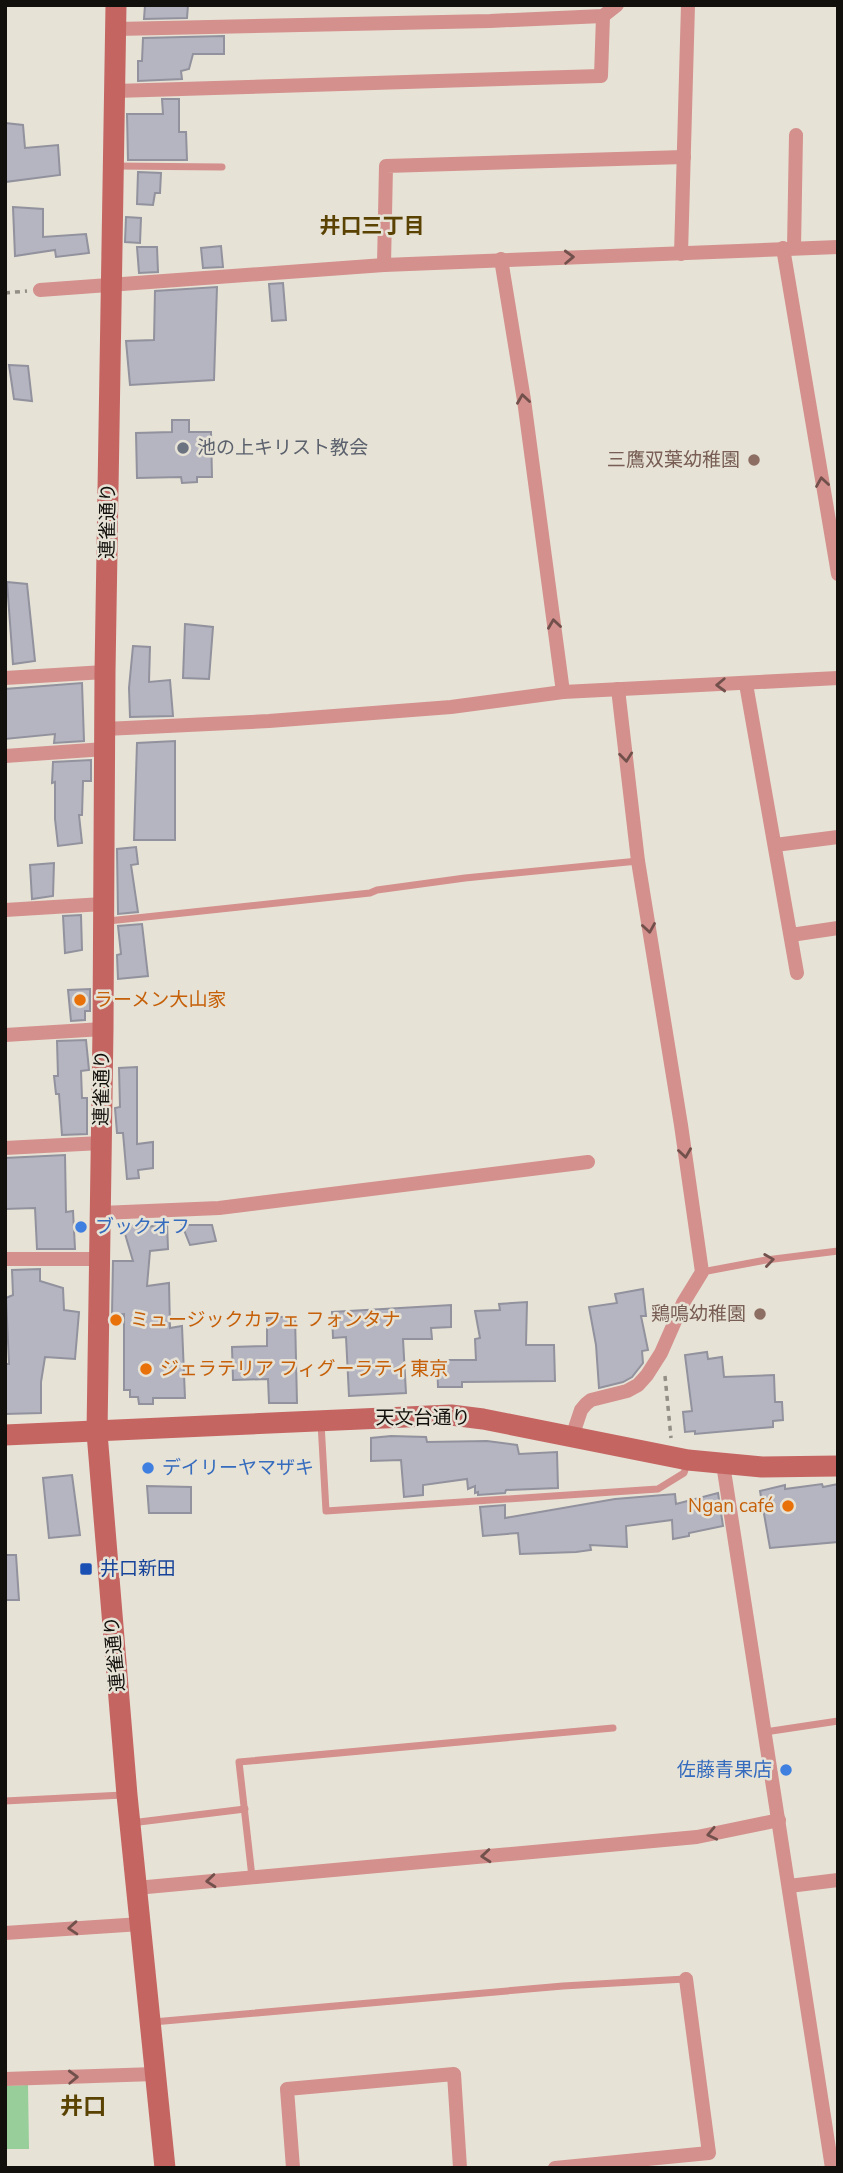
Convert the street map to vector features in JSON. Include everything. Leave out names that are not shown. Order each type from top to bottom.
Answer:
[{"type":"main road","name":"連雀通り","points":[[116,5],[105,672],[97,1433],[127,1795],[166,2168]]},
{"type":"main road","name":"天文台通り","points":[[5,1436],[451,1415],[723,1464],[762,1467],[838,1466]]},
{"type":"street","points":[[116,29],[603,16],[617,5]]},
{"type":"street","points":[[681,254],[688,5]]},
{"type":"street","points":[[115,91],[601,76],[603,16]]},
{"type":"street","points":[[796,135],[789,248],[838,574]]},
{"type":"street","points":[[384,265],[386,166],[684,157]]},
{"type":"street","points":[[40,290],[384,265],[838,247]]},
{"type":"street","points":[[501,259],[524,400],[563,692]]},
{"type":"street","points":[[5,678],[105,672]]},
{"type":"street","points":[[5,756],[105,739],[269,721],[452,707],[563,692],[838,678]]},
{"type":"street","points":[[746,684],[797,974]]},
{"type":"street","points":[[572,1437],[581,1410],[586,1404],[638,1385],[661,1353],[683,1303],[702,1272],[638,861],[618,689]]},
{"type":"street","points":[[775,845],[838,837]]},
{"type":"street","points":[[5,910],[103,912]]},
{"type":"street","points":[[791,935],[838,928]]},
{"type":"street","points":[[5,1035],[103,1029]]},
{"type":"street","points":[[5,1148],[101,1143]]},
{"type":"street","points":[[101,1213],[219,1208],[588,1162]]},
{"type":"street","points":[[5,1259],[100,1259]]},
{"type":"street","points":[[723,1464],[833,2161]]},
{"type":"street","points":[[136,1888],[697,1837],[779,1820]]},
{"type":"street","points":[[789,1886],[838,1880]]},
{"type":"street","points":[[5,1933],[141,1924]]},
{"type":"street","points":[[555,2168],[709,2153],[686,1979]]},
{"type":"street","points":[[5,2079],[155,2074]]},
{"type":"street","points":[[293,2168],[287,2089],[454,2074],[460,2168]]},
{"type":"lane","points":[[114,166],[222,167]]},
{"type":"lane","points":[[103,912],[344,896],[465,878],[638,861]]},
{"type":"lane","points":[[702,1272],[838,1251]]},
{"type":"lane","points":[[320,1420],[326,1511],[659,1489],[684,1473],[680,1458]]},
{"type":"lane","points":[[765,1732],[838,1721]]},
{"type":"lane","points":[[252,1877],[239,1762],[613,1728]]},
{"type":"lane","points":[[5,1801],[127,1795]]},
{"type":"lane","points":[[130,1823],[244,1809]]},
{"type":"lane","points":[[150,2023],[563,1986],[686,1979]]},
{"type":"path","points":[[5,293],[40,290]]},
{"type":"path","points":[[661,1353],[680,1458]]},
{"type":"green space","points":[[28,2085],[29,2149],[5,2149],[5,2086]]},
{"type":"building","points":[[145,5],[188,5],[187,18],[144,19]]},
{"type":"building","points":[[224,36],[224,54],[193,54],[189,69],[181,71],[182,79],[138,81],[138,61],[142,61],[143,38]]},
{"type":"building","points":[[162,99],[179,99],[179,132],[186,132],[187,160],[128,160],[127,114],[163,114]]},
{"type":"building","points":[[5,123],[23,125],[25,148],[58,145],[60,175],[5,182]]},
{"type":"building","points":[[138,172],[161,173],[160,193],[155,193],[153,205],[137,204]]},
{"type":"building","points":[[13,207],[43,209],[43,237],[86,234],[89,253],[56,257],[55,250],[15,256]]},
{"type":"building","points":[[126,217],[141,218],[140,243],[125,242]]},
{"type":"building","points":[[221,246],[223,267],[203,268],[201,248]]},
{"type":"building","points":[[137,247],[157,247],[158,272],[139,273]]},
{"type":"building","points":[[283,283],[286,320],[272,321],[269,284]]},
{"type":"building","points":[[217,287],[214,380],[130,385],[126,341],[154,340],[155,291]]},
{"type":"building","points":[[9,365],[28,366],[32,401],[14,399]]},
{"type":"building","points":[[172,420],[189,420],[189,432],[211,432],[212,477],[197,477],[197,482],[182,483],[181,477],[137,478],[136,433],[172,432]]},
{"type":"building","points":[[7,582],[27,584],[35,661],[13,664]]},
{"type":"building","points":[[185,624],[213,627],[209,679],[183,678]]},
{"type":"building","points":[[133,646],[150,647],[149,682],[170,680],[173,716],[130,717],[129,688]]},
{"type":"building","points":[[82,683],[84,741],[54,743],[55,734],[5,739],[5,689]]},
{"type":"building","points":[[175,741],[175,840],[134,840],[137,743]]},
{"type":"building","points":[[91,760],[91,781],[83,781],[82,815],[79,815],[82,843],[58,846],[55,782],[52,783],[53,762]]},
{"type":"building","points":[[136,847],[138,864],[131,865],[138,912],[118,914],[117,849]]},
{"type":"building","points":[[54,863],[53,896],[32,899],[30,865]]},
{"type":"building","points":[[81,915],[82,950],[65,953],[63,916]]},
{"type":"building","points":[[142,924],[148,976],[118,979],[117,955],[121,954],[118,926]]},
{"type":"building","name":"ラーメン大山家","points":[[90,989],[90,1011],[85,1011],[85,1020],[71,1021],[68,990]]},
{"type":"building","points":[[86,1040],[89,1070],[81,1071],[82,1098],[87,1098],[87,1134],[62,1135],[59,1094],[56,1094],[54,1076],[58,1076],[57,1041]]},
{"type":"building","points":[[137,1067],[137,1144],[153,1142],[153,1168],[138,1170],[139,1178],[127,1179],[123,1133],[117,1133],[115,1108],[120,1107],[119,1068]]},
{"type":"building","points":[[65,1155],[66,1212],[73,1211],[75,1249],[37,1249],[35,1208],[5,1209],[5,1158]]},
{"type":"building","points":[[167,1222],[168,1249],[150,1251],[147,1286],[169,1283],[170,1328],[182,1326],[185,1398],[153,1398],[153,1404],[139,1404],[138,1397],[130,1397],[130,1390],[124,1390],[124,1314],[112,1315],[113,1261],[133,1261],[123,1227],[144,1224],[145,1228]]},
{"type":"building","points":[[182,1225],[212,1225],[216,1241],[190,1245]]},
{"type":"building","points":[[40,1269],[40,1281],[63,1288],[64,1310],[79,1312],[75,1359],[45,1357],[41,1382],[41,1413],[5,1414],[5,1364],[9,1364],[6,1298],[13,1295],[12,1270]]},
{"type":"building","points":[[643,1289],[646,1316],[641,1316],[648,1350],[642,1351],[643,1363],[632,1377],[599,1388],[596,1345],[589,1307],[617,1303],[615,1294]]},
{"type":"building","points":[[527,1302],[526,1345],[554,1345],[555,1381],[462,1382],[462,1387],[438,1387],[437,1360],[476,1360],[475,1339],[480,1338],[475,1311],[500,1310],[499,1304]]},
{"type":"building","points":[[451,1305],[451,1327],[431,1328],[432,1339],[403,1339],[406,1393],[349,1396],[346,1337],[333,1338],[332,1312]]},
{"type":"building","points":[[295,1316],[297,1403],[269,1403],[268,1379],[233,1380],[232,1347],[267,1346],[267,1318]]},
{"type":"building","points":[[707,1352],[708,1359],[722,1357],[724,1377],[774,1375],[775,1402],[782,1402],[783,1420],[773,1421],[773,1427],[695,1434],[695,1431],[685,1432],[683,1412],[692,1411],[685,1355]]},
{"type":"building","points":[[426,1437],[427,1442],[487,1441],[517,1445],[519,1454],[557,1452],[558,1488],[506,1490],[505,1493],[478,1495],[478,1492],[475,1493],[475,1486],[468,1489],[467,1479],[423,1485],[423,1495],[404,1497],[401,1460],[371,1461],[371,1438]]},
{"type":"building","points":[[72,1475],[80,1535],[49,1538],[43,1478]]},
{"type":"building","points":[[822,1484],[823,1487],[838,1484],[838,1542],[770,1548],[760,1491],[785,1485],[785,1489]]},
{"type":"building","points":[[147,1486],[191,1487],[191,1513],[149,1513]]},
{"type":"building","points":[[718,1493],[723,1526],[673,1539],[672,1520],[626,1526],[627,1547],[590,1545],[591,1550],[576,1552],[520,1554],[518,1533],[483,1536],[480,1507],[505,1505],[505,1518],[615,1499],[675,1494],[676,1504]]},
{"type":"building","points":[[5,1555],[16,1555],[19,1600],[5,1600]]},
{"type":"place","name":"池の上キリスト教会","points":[[183,448]]},
{"type":"place","name":"三鷹双葉幼稚園","points":[[754,460]]},
{"type":"place","name":"ラーメン大山家","points":[[80,1000]]},
{"type":"place","name":"ブックオフ","points":[[81,1227]]},
{"type":"place","name":"鶏鳴幼稚園","points":[[760,1314]]},
{"type":"place","name":"ミュージックカフェ フォンタナ","points":[[116,1320]]},
{"type":"place","name":"ジェラテリア フィグーラティ東京","points":[[146,1369]]},
{"type":"place","name":"デイリーヤマザキ","points":[[148,1468]]},
{"type":"place","name":"Ngan café","points":[[788,1506]]},
{"type":"place","name":"井口新田","points":[[86,1569]]},
{"type":"place","name":"佐藤青果店","points":[[786,1770]]},
{"type":"district","name":"井口三丁目","points":[[372,226]]},
{"type":"district","name":"井口","points":[[83,2106]]}]
